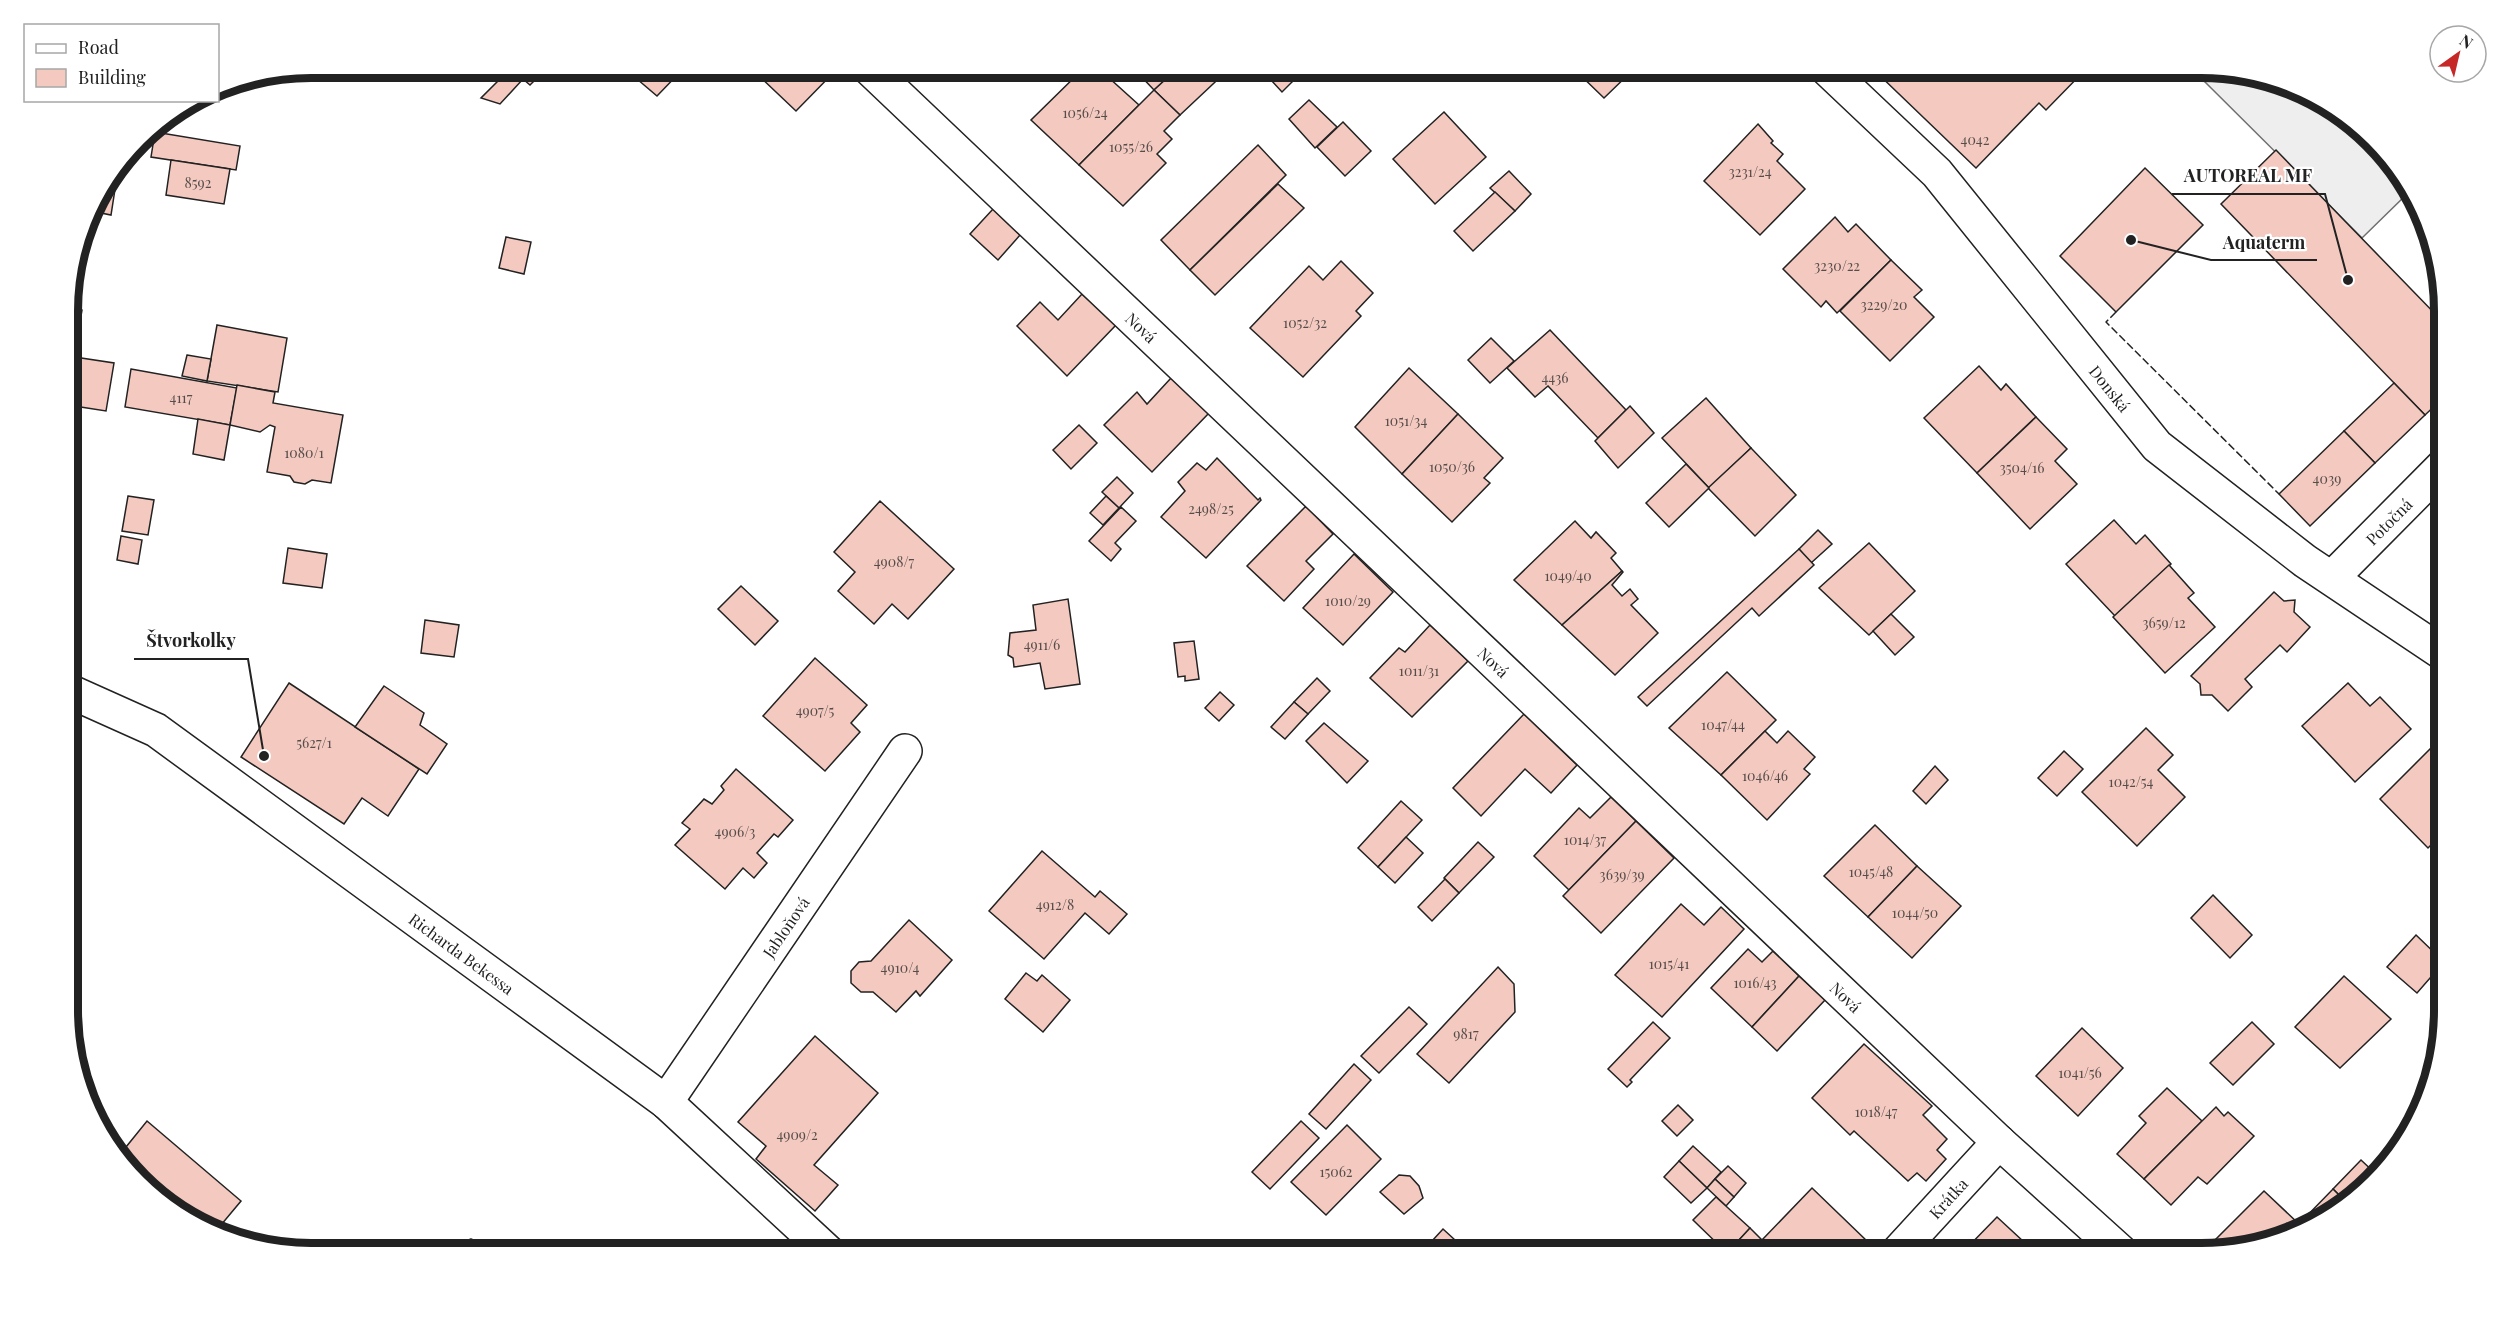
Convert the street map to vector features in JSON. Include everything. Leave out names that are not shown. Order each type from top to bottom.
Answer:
[{"type":"street","name":"Nová","points":[[880,78],[1999,1142],[2111,1243]]},
{"type":"street","name":"Donská","points":[[1836,78],[1937,174],[2157,446],[2305,561],[2434,647]]},
{"type":"street","name":"Potočná","points":[[2332,578],[2434,475]]},
{"type":"street","name":"Richarda Bekessa","points":[[78,695],[156,730],[666,1102],[818,1243]]},
{"type":"street","name":"Jabloňová","points":[[666,1102],[905,752]]},
{"type":"street","name":"Krátka","points":[[1906,1243],[1999,1142]]},
{"type":"shaded area","points":[[2216,78],[2246,82],[2276,90],[2318,109],[2366,146],[2386,169],[2404,197],[2362,238],[2202,79]]},
{"type":"building","points":[[501,78],[537,78],[530,85],[523,79],[500,104],[481,98]]},
{"type":"building","points":[[638,78],[674,78],[657,96]]},
{"type":"building","points":[[761,78],[828,78],[796,111]]},
{"type":"building","points":[[1074,78],[1109,78],[1139,105],[1079,165],[1031,120]]},
{"type":"building","points":[[1143,78],[1167,78],[1154,90]]},
{"type":"building","points":[[1167,78],[1219,78],[1180,115],[1154,90]]},
{"type":"building","points":[[1273,78],[1296,78],[1282,92],[1271,80]]},
{"type":"building","points":[[1583,78],[1625,78],[1604,98]]},
{"type":"building","points":[[1882,78],[2077,78],[2046,110],[2039,103],[1976,168]]},
{"type":"building","points":[[1154,90],[1180,115],[1164,131],[1172,139],[1157,154],[1166,163],[1123,206],[1079,165]]},
{"type":"building","points":[[1309,100],[1337,127],[1315,148],[1289,119]]},
{"type":"building","points":[[1444,112],[1486,157],[1435,204],[1393,159]]},
{"type":"building","points":[[1343,122],[1371,151],[1345,176],[1317,147]]},
{"type":"building","points":[[1758,124],[1773,141],[1771,143],[1783,154],[1777,161],[1805,189],[1760,235],[1704,181]]},
{"type":"building","points":[[161,133],[240,146],[236,170],[151,157],[154,139]]},
{"type":"building","points":[[1258,145],[1286,175],[1190,270],[1161,240]]},
{"type":"building","points":[[2276,150],[2434,313],[2434,406],[2425,415],[2221,204]]},
{"type":"building","points":[[171,160],[230,169],[224,204],[166,195]]},
{"type":"building","points":[[2145,168],[2203,225],[2116,312],[2060,256]]},
{"type":"building","points":[[1509,171],[1531,194],[1515,211],[1490,188]]},
{"type":"building","points":[[116,184],[111,215],[100,213]]},
{"type":"building","points":[[1278,184],[1304,208],[1215,295],[1190,270]]},
{"type":"building","points":[[1495,192],[1515,211],[1473,251],[1454,231]]},
{"type":"building","points":[[993,209],[1020,235],[998,260],[970,234]]},
{"type":"building","points":[[1835,217],[1848,232],[1856,224],[1891,260],[1837,313],[1826,301],[1821,307],[1783,269]]},
{"type":"building","points":[[506,237],[531,242],[524,274],[499,268]]},
{"type":"building","points":[[1891,260],[1922,290],[1914,297],[1934,317],[1890,361],[1840,311]]},
{"type":"building","points":[[1341,261],[1373,293],[1356,311],[1361,316],[1303,377],[1250,328],[1309,266],[1323,280]]},
{"type":"building","points":[[1082,294],[1116,325],[1067,376],[1017,326],[1040,302],[1058,320]]},
{"type":"building","points":[[78,309],[82,310],[78,334]]},
{"type":"building","points":[[217,325],[287,338],[278,392],[207,381]]},
{"type":"building","points":[[1550,330],[1626,410],[1598,438],[1548,386],[1535,397],[1507,368]]},
{"type":"building","points":[[1491,338],[1514,361],[1490,383],[1468,360]]},
{"type":"building","points":[[187,355],[211,359],[207,381],[182,376]]},
{"type":"building","points":[[78,358],[114,363],[106,411],[78,407]]},
{"type":"building","points":[[1979,366],[2001,390],[2006,384],[2036,417],[1977,473],[1924,418]]},
{"type":"building","points":[[1409,368],[1458,414],[1402,474],[1355,427]]},
{"type":"building","points":[[131,369],[237,388],[230,425],[125,407]]},
{"type":"building","points":[[1171,378],[1209,413],[1152,472],[1104,425],[1137,392],[1147,404]]},
{"type":"building","points":[[2394,383],[2425,415],[2375,463],[2344,431]]},
{"type":"building","points":[[237,385],[275,392],[273,403],[343,415],[331,483],[312,480],[305,484],[294,482],[290,476],[267,472],[275,427],[270,425],[260,432],[230,425]]},
{"type":"building","points":[[1706,398],[1751,448],[1709,488],[1662,438]]},
{"type":"building","points":[[1630,406],[1654,433],[1618,468],[1595,441]]},
{"type":"building","points":[[1458,414],[1503,458],[1484,478],[1490,483],[1452,522],[1402,474]]},
{"type":"building","points":[[2036,417],[2067,449],[2055,461],[2077,484],[2030,529],[1977,473]]},
{"type":"building","points":[[198,419],[230,425],[224,460],[193,454]]},
{"type":"building","points":[[1079,425],[1097,443],[1071,469],[1053,450]]},
{"type":"building","points":[[2344,431],[2375,463],[2310,526],[2279,494]]},
{"type":"building","points":[[1751,448],[1796,495],[1755,536],[1708,488]]},
{"type":"building","points":[[1217,458],[1258,500],[1260,498],[1261,500],[1206,558],[1161,517],[1185,491],[1178,482],[1197,463],[1206,470]]},
{"type":"building","points":[[1686,464],[1709,488],[1669,527],[1646,503]]},
{"type":"building","points":[[1117,477],[1133,493],[1119,508],[1102,492]]},
{"type":"building","points":[[128,496],[154,500],[148,535],[122,531]]},
{"type":"building","points":[[1106,496],[1119,508],[1103,525],[1090,513]]},
{"type":"building","points":[[880,501],[954,569],[908,619],[892,604],[874,624],[838,591],[855,572],[834,552]]},
{"type":"building","points":[[1306,506],[1333,534],[1306,561],[1314,569],[1284,601],[1247,566]]},
{"type":"building","points":[[1121,507],[1136,521],[1115,543],[1121,549],[1111,561],[1089,541]]},
{"type":"building","points":[[2114,520],[2136,544],[2145,535],[2171,564],[2115,616],[2066,564]]},
{"type":"building","points":[[1575,521],[1591,538],[1596,532],[1616,553],[1611,558],[1622,571],[1562,625],[1514,580]]},
{"type":"building","points":[[1818,530],[1832,544],[1811,563],[1799,549]]},
{"type":"building","points":[[121,536],[142,540],[138,564],[117,560]]},
{"type":"building","points":[[1869,543],[1915,591],[1869,635],[1819,588]]},
{"type":"building","points":[[288,548],[327,554],[322,588],[283,583]]},
{"type":"building","points":[[1799,549],[1814,565],[1759,616],[1752,608],[1647,706],[1638,697]]},
{"type":"building","points":[[1354,554],[1393,592],[1343,645],[1303,608]]},
{"type":"building","points":[[2169,565],[2194,593],[2188,598],[2215,627],[2165,673],[2113,617]]},
{"type":"building","points":[[1622,571],[1612,585],[1622,596],[1630,589],[1638,599],[1631,605],[1658,633],[1615,675],[1562,625]]},
{"type":"building","points":[[741,586],[778,621],[755,645],[718,609]]},
{"type":"building","points":[[2274,592],[2284,601],[2295,600],[2294,612],[2310,627],[2287,652],[2280,645],[2245,679],[2252,687],[2228,711],[2212,695],[2201,695],[2200,684],[2191,676]]},
{"type":"building","points":[[1068,599],[1080,684],[1045,689],[1040,663],[1014,667],[1013,658],[1008,655],[1010,633],[1036,630],[1033,605]]},
{"type":"building","points":[[1891,614],[1914,637],[1895,655],[1873,631]]},
{"type":"building","points":[[425,620],[459,625],[454,657],[421,653]]},
{"type":"building","points":[[1430,625],[1468,661],[1412,717],[1370,678],[1399,648],[1405,652]]},
{"type":"building","points":[[1194,641],[1199,679],[1185,681],[1185,676],[1178,677],[1174,643]]},
{"type":"building","points":[[815,658],[867,705],[851,723],[860,732],[825,771],[763,716]]},
{"type":"building","points":[[1727,672],[1776,720],[1721,775],[1669,728]]},
{"type":"building","points":[[1317,678],[1330,691],[1308,714],[1294,702]]},
{"type":"building","points":[[289,683],[419,769],[388,816],[362,798],[344,824],[241,757]]},
{"type":"building","points":[[2348,683],[2370,706],[2380,697],[2411,729],[2355,782],[2302,726]]},
{"type":"building","points":[[384,686],[424,713],[420,725],[447,744],[427,774],[355,727]]},
{"type":"building","points":[[1220,692],[1234,705],[1219,721],[1205,708]]},
{"type":"building","points":[[1294,702],[1308,714],[1285,739],[1271,727]]},
{"type":"building","points":[[1524,714],[1577,765],[1551,793],[1525,769],[1481,816],[1453,788]]},
{"type":"building","points":[[1324,723],[1368,761],[1347,783],[1306,741]]},
{"type":"building","points":[[2146,728],[2173,755],[2158,770],[2185,797],[2137,846],[2082,792]]},
{"type":"building","points":[[1765,731],[1777,743],[1788,731],[1815,757],[1804,769],[1810,774],[1767,820],[1721,775]]},
{"type":"building","points":[[2434,745],[2434,842],[2428,848],[2380,799]]},
{"type":"building","points":[[2064,751],[2083,769],[2057,796],[2038,778]]},
{"type":"building","points":[[1935,766],[1948,780],[1926,804],[1913,791]]},
{"type":"building","points":[[736,769],[793,820],[778,837],[774,834],[757,853],[767,863],[754,878],[743,868],[725,889],[675,845],[690,829],[682,823],[704,799],[712,804],[724,790],[721,786]]},
{"type":"building","points":[[1611,797],[1636,821],[1569,890],[1534,856],[1579,808],[1590,818]]},
{"type":"building","points":[[1401,801],[1422,820],[1378,867],[1358,848]]},
{"type":"building","points":[[1636,821],[1674,858],[1601,933],[1563,896]]},
{"type":"building","points":[[1875,825],[1917,866],[1868,917],[1824,876]]},
{"type":"building","points":[[1406,837],[1423,853],[1395,883],[1378,867]]},
{"type":"building","points":[[1478,842],[1494,857],[1459,893],[1444,878]]},
{"type":"building","points":[[1042,851],[1095,897],[1100,891],[1127,914],[1109,934],[1085,913],[1044,959],[989,911]]},
{"type":"building","points":[[1917,866],[1961,906],[1912,958],[1868,917]]},
{"type":"building","points":[[1445,879],[1459,893],[1432,921],[1418,907]]},
{"type":"building","points":[[2213,895],[2252,935],[2230,958],[2191,918]]},
{"type":"building","points":[[1681,904],[1704,925],[1721,907],[1744,929],[1662,1017],[1615,975]]},
{"type":"building","points":[[909,920],[952,960],[920,996],[916,991],[896,1012],[873,992],[861,992],[851,983],[851,971],[859,962],[871,961]]},
{"type":"building","points":[[2416,935],[2434,952],[2434,973],[2417,993],[2387,967]]},
{"type":"building","points":[[1748,949],[1762,962],[1773,951],[1799,976],[1752,1027],[1711,988]]},
{"type":"building","points":[[1498,967],[1514,984],[1515,1012],[1449,1083],[1417,1054]]},
{"type":"building","points":[[1026,973],[1037,981],[1042,975],[1070,1000],[1043,1032],[1005,999]]},
{"type":"building","points":[[1799,976],[1825,1000],[1777,1051],[1752,1027]]},
{"type":"building","points":[[2344,976],[2391,1019],[2340,1068],[2295,1027]]},
{"type":"building","points":[[1409,1007],[1427,1024],[1379,1073],[1361,1056]]},
{"type":"building","points":[[1653,1022],[1670,1038],[1630,1080],[1632,1082],[1627,1087],[1608,1069]]},
{"type":"building","points":[[2252,1022],[2274,1044],[2233,1085],[2210,1063]]},
{"type":"building","points":[[2082,1028],[2123,1068],[2078,1116],[2036,1076]]},
{"type":"building","points":[[815,1036],[878,1093],[814,1165],[838,1185],[815,1211],[756,1159],[766,1146],[738,1122]]},
{"type":"building","points":[[1864,1044],[1932,1106],[1923,1115],[1947,1139],[1937,1150],[1946,1159],[1926,1181],[1917,1173],[1908,1181],[1854,1131],[1850,1135],[1812,1098]]},
{"type":"building","points":[[1354,1064],[1371,1080],[1326,1129],[1309,1114]]},
{"type":"building","points":[[2167,1088],[2202,1121],[2144,1179],[2117,1154],[2146,1123],[2139,1116]]},
{"type":"building","points":[[1678,1105],[1693,1120],[1677,1136],[1662,1121]]},
{"type":"building","points":[[2216,1107],[2224,1116],[2228,1112],[2254,1136],[2207,1184],[2198,1177],[2171,1205],[2144,1179]]},
{"type":"building","points":[[147,1121],[241,1201],[221,1225],[208,1219],[191,1210],[135,1163],[124,1149]]},
{"type":"building","points":[[1301,1121],[1319,1138],[1270,1189],[1252,1172]]},
{"type":"building","points":[[1347,1125],[1381,1159],[1326,1215],[1291,1182]]},
{"type":"building","points":[[1693,1146],[1721,1172],[1707,1188],[1679,1161]]},
{"type":"building","points":[[2361,1160],[2371,1169],[2341,1197],[2333,1189]]},
{"type":"building","points":[[1679,1161],[1707,1188],[1691,1203],[1664,1177]]},
{"type":"building","points":[[1728,1166],[1746,1183],[1734,1197],[1715,1179]]},
{"type":"building","points":[[1399,1175],[1410,1176],[1419,1186],[1423,1198],[1404,1214],[1380,1192]]},
{"type":"building","points":[[1715,1179],[1734,1197],[1726,1206],[1707,1188]]},
{"type":"building","points":[[1812,1188],[1868,1242],[1765,1243],[1762,1240]]},
{"type":"building","points":[[2333,1189],[2341,1197],[2318,1212],[2304,1219]]},
{"type":"building","points":[[2264,1191],[2297,1222],[2276,1231],[2246,1239],[2212,1243]]},
{"type":"building","points":[[1716,1197],[1750,1228],[1736,1243],[1717,1243],[1693,1220]]},
{"type":"building","points":[[1997,1217],[2025,1243],[1972,1243]]},
{"type":"building","points":[[1750,1228],[1765,1243],[1736,1243]]},
{"type":"building","points":[[1443,1229],[1458,1243],[1434,1243],[1432,1241]]},
{"type":"fence","points":[[2116,312],[2106,322],[2279,494]]},
{"type":"place","name":"Aquaterm","points":[[2131,240]]},
{"type":"place","name":"AUTOREAL MF","points":[[2348,280]]},
{"type":"place","name":"Štvorkolky","points":[[264,756]]}]
